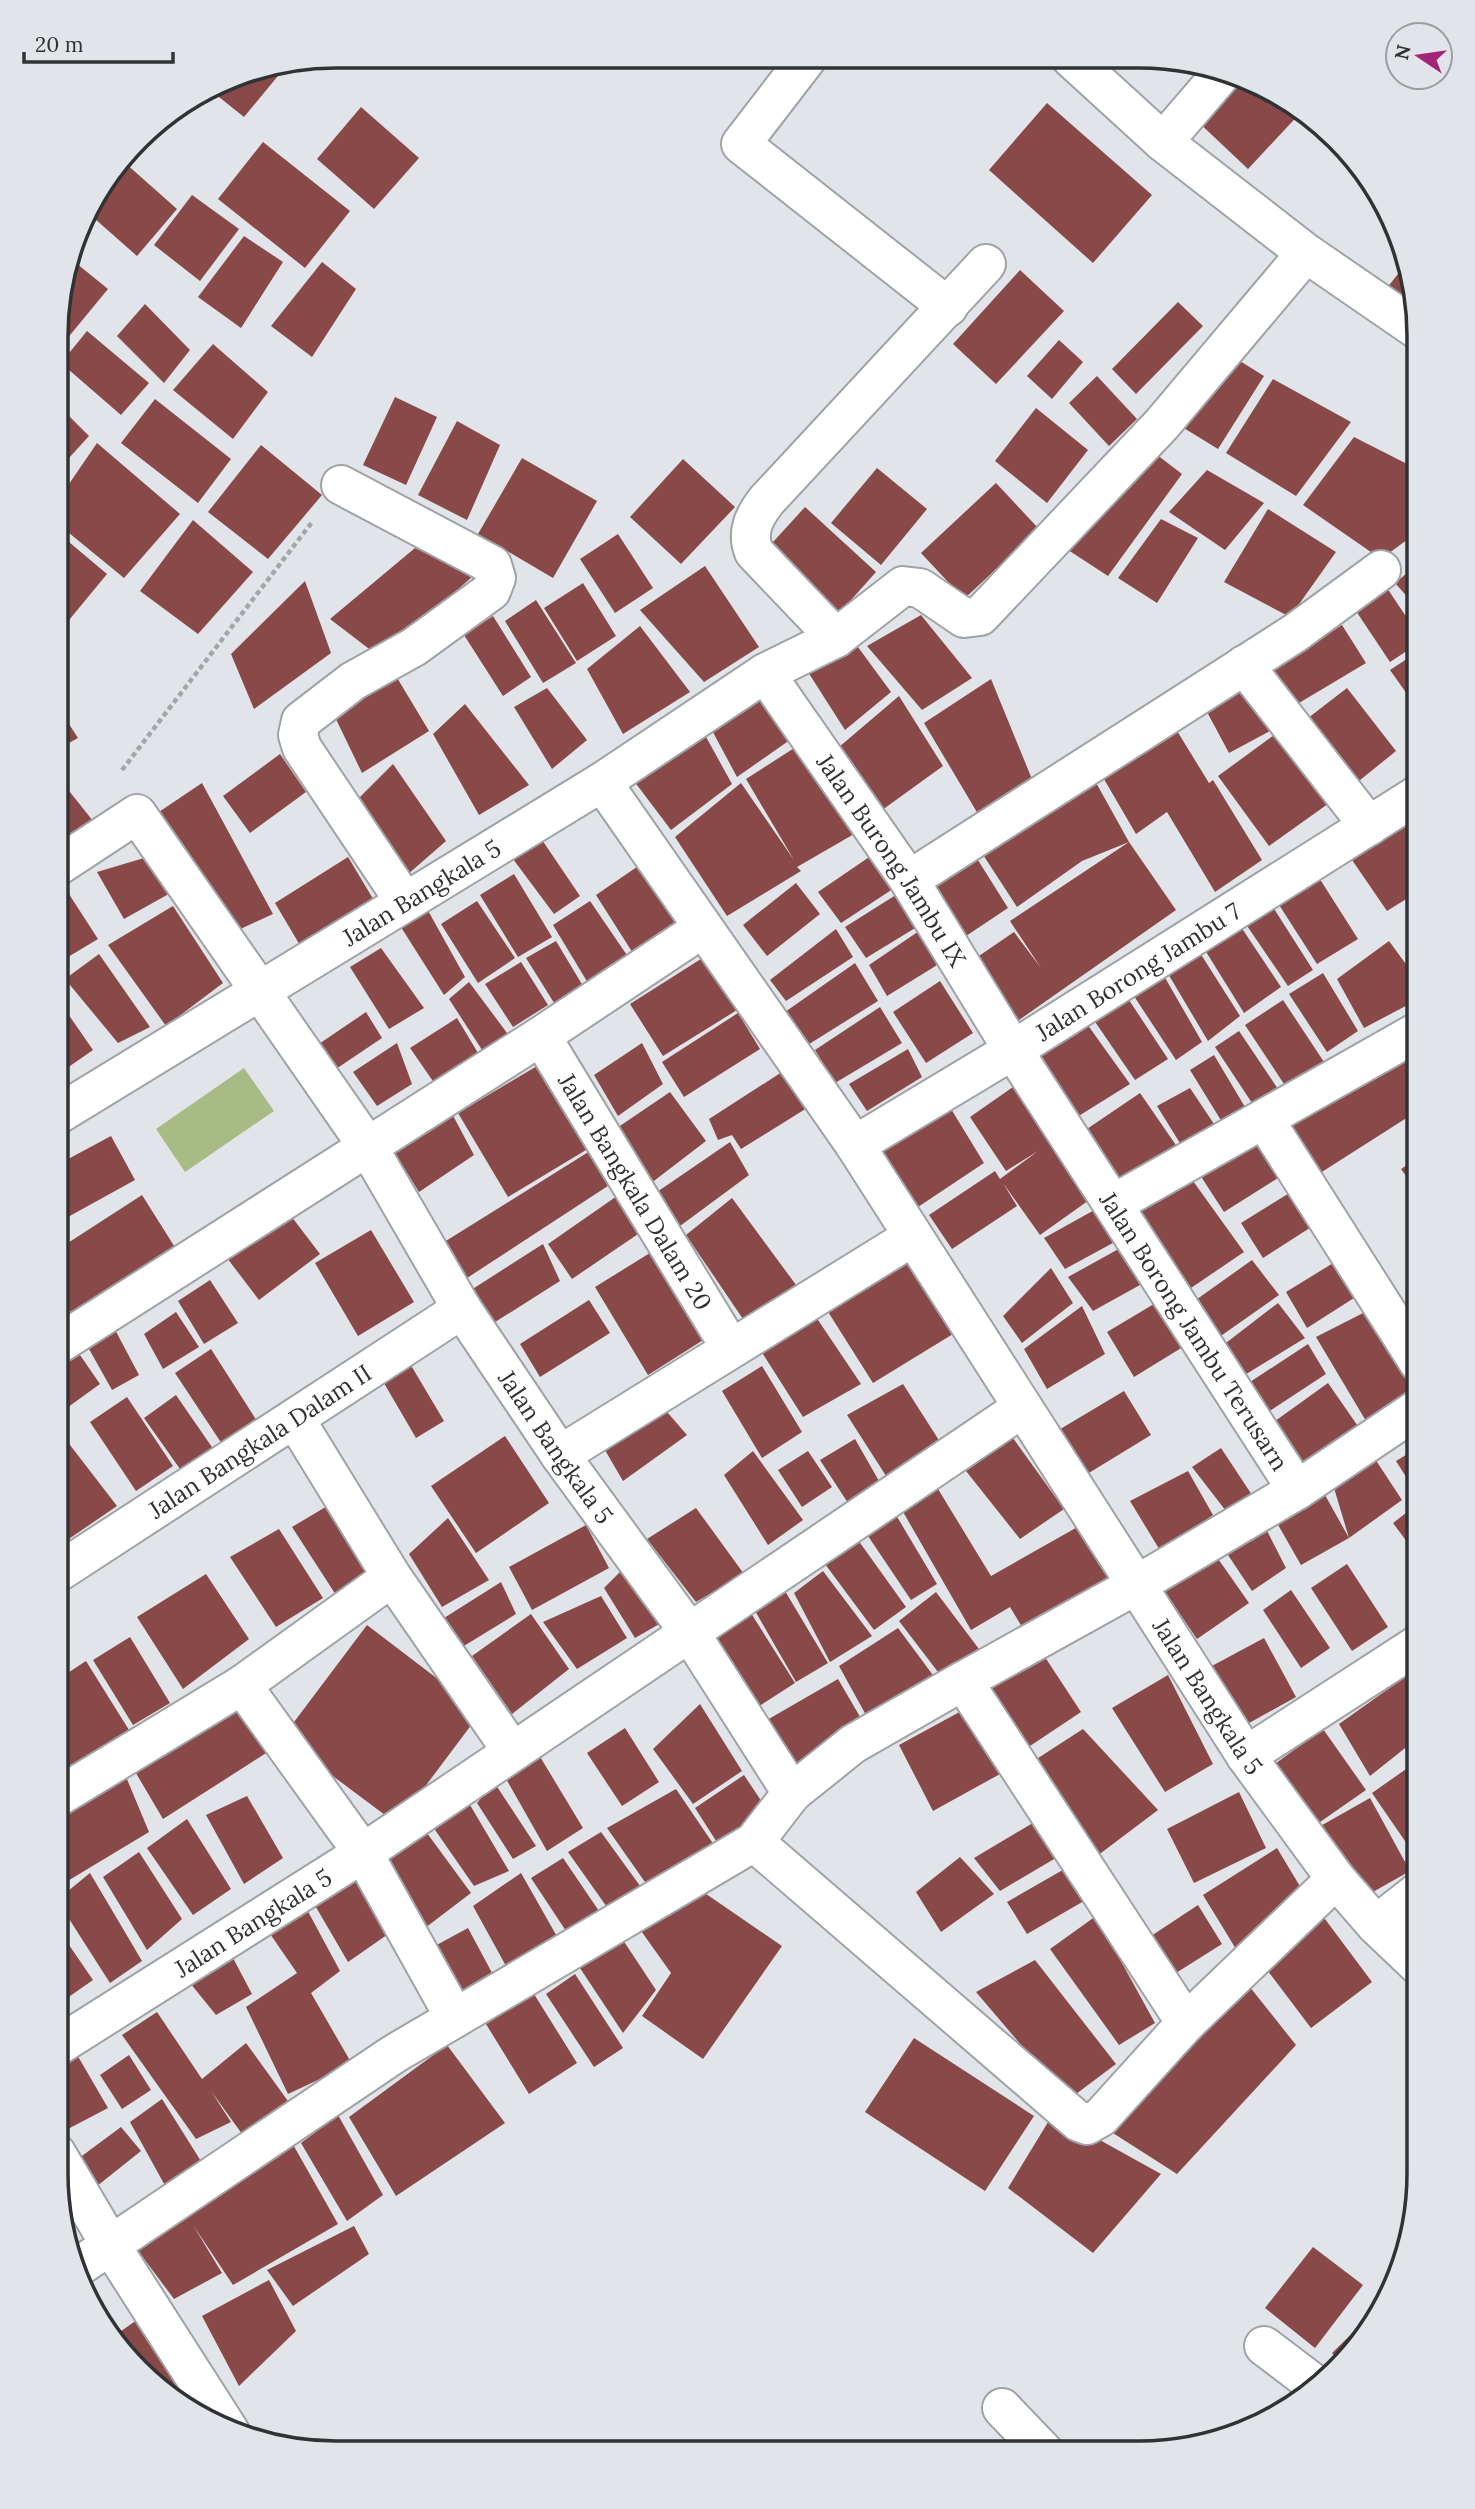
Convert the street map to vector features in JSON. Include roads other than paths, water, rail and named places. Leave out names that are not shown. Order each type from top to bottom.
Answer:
[{"type":"street","points":[[800,68],[741,144],[948,307]]},
{"type":"street","points":[[1082,68],[1163,142],[1306,253],[1406,322]]},
{"type":"street","points":[[1163,142],[1217,80]]},
{"type":"street","points":[[602,782],[765,673],[836,638],[904,586],[920,587],[964,618],[980,616],[1162,424],[1306,253]]},
{"type":"street","points":[[836,638],[754,552],[750,533],[753,521],[766,501],[986,264]]},
{"type":"street","points":[[341,485],[492,565],[496,578],[491,591],[414,647],[353,681],[300,721],[298,729],[302,748],[405,902]]},
{"type":"street","points":[[909,880],[1295,633],[1381,570]]},
{"type":"street","points":[[1244,665],[1369,825]]},
{"type":"street","name":"Jalan Burong Jambu IX","points":[[765,673],[909,880],[1013,1050]]},
{"type":"street","name":"Jalan Bangkala 5","points":[[691,1633],[560,1455],[462,1309],[368,1147],[258,991],[602,782],[855,1145],[1246,1756],[1336,1879],[1376,1925],[1407,1955]]},
{"type":"street","name":"Jalan Borong Jambu 7","points":[[855,1145],[1013,1050],[1407,801]]},
{"type":"street","points":[[68,859],[137,814],[258,991],[68,1108]]},
{"type":"street","points":[[68,1338],[541,1036],[704,928]]},
{"type":"street","name":"Jalan Bangkala Dalam 20","points":[[541,1036],[730,1348]]},
{"type":"street","points":[[1113,1204],[1407,1038]]},
{"type":"street","name":"Jalan Borong Jambu Terusarn","points":[[1013,1050],[1297,1490],[1407,1416]]},
{"type":"street","points":[[1264,1119],[1407,1344]]},
{"type":"street","points":[[560,1455],[912,1237]]},
{"type":"street","name":"Jalan Bangkala Dalam II","points":[[68,1566],[462,1309]]},
{"type":"street","name":"Jalan Bangkala 5","points":[[68,2039],[363,1853],[1022,1408]]},
{"type":"street","points":[[295,1419],[392,1577],[512,1751]]},
{"type":"street","points":[[84,2263],[394,2054],[754,1842],[792,1793],[853,1744],[1138,1584],[1297,1490]]},
{"type":"street","points":[[68,1791],[242,1685],[392,1577]]},
{"type":"street","points":[[691,1633],[792,1793]]},
{"type":"street","points":[[1246,1756],[1407,1652]]},
{"type":"street","points":[[963,1681],[1186,2023]]},
{"type":"street","points":[[242,1685],[363,1853],[455,2018]]},
{"type":"street","points":[[754,1842],[1079,2122],[1087,2125],[1101,2117],[1186,2023],[1336,1879]]},
{"type":"street","points":[[1376,1925],[1407,1901]]},
{"type":"street","points":[[68,2173],[218,2413]]},
{"type":"street","points":[[1264,2346],[1309,2380]]},
{"type":"street","points":[[1002,2408],[1034,2441]]}]
